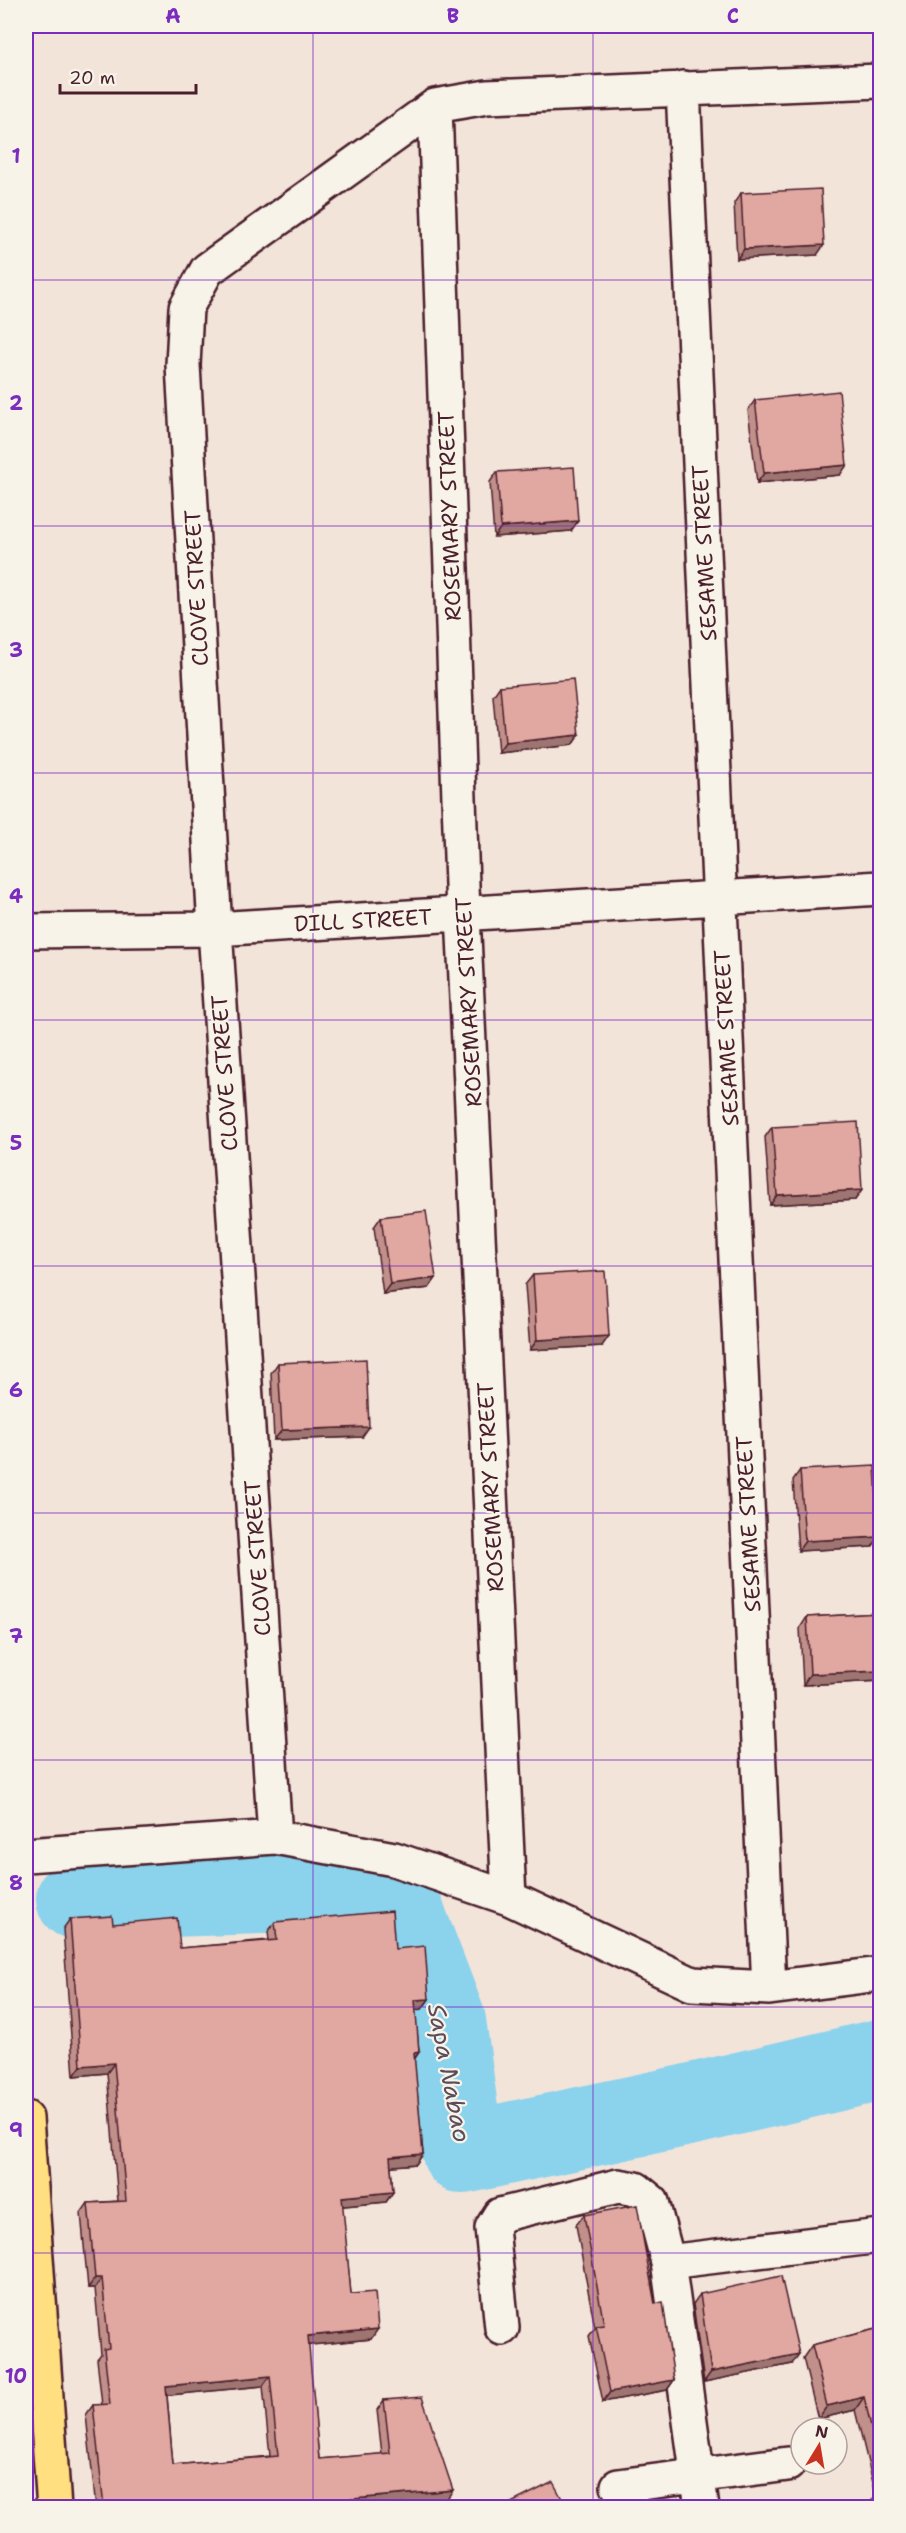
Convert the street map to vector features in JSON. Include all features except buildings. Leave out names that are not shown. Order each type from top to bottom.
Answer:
[{"type":"main road","points":[[26,2118],[54,2508]]},
{"type":"street","points":[[435,106],[487,97],[880,81]]},
{"type":"street","name":"SESAME STREET","points":[[683,88],[769,1988]]},
{"type":"street","name":"CLOVE STREET","points":[[275,1838],[215,928],[183,365],[186,308],[207,270],[435,106]]},
{"type":"street","name":"ROSEMARY STREET","points":[[435,106],[463,914],[509,1898]]},
{"type":"street","name":"DILL STREET","points":[[26,931],[215,928],[880,888]]},
{"type":"street","points":[[26,1855],[275,1838],[394,1859],[509,1898],[692,1984],[769,1988],[880,1974]]},
{"type":"street","points":[[502,2328],[492,2228],[500,2215],[618,2186],[636,2189],[652,2202],[668,2262],[699,2492]]},
{"type":"street","points":[[668,2262],[880,2235]]},
{"type":"street","points":[[618,2486],[699,2492],[788,2464]]},
{"type":"waterway","name":"Sapa Nabao","points":[[77,1899],[320,1891],[396,1893],[445,2021],[463,2153],[688,2105],[880,2060]]}]
